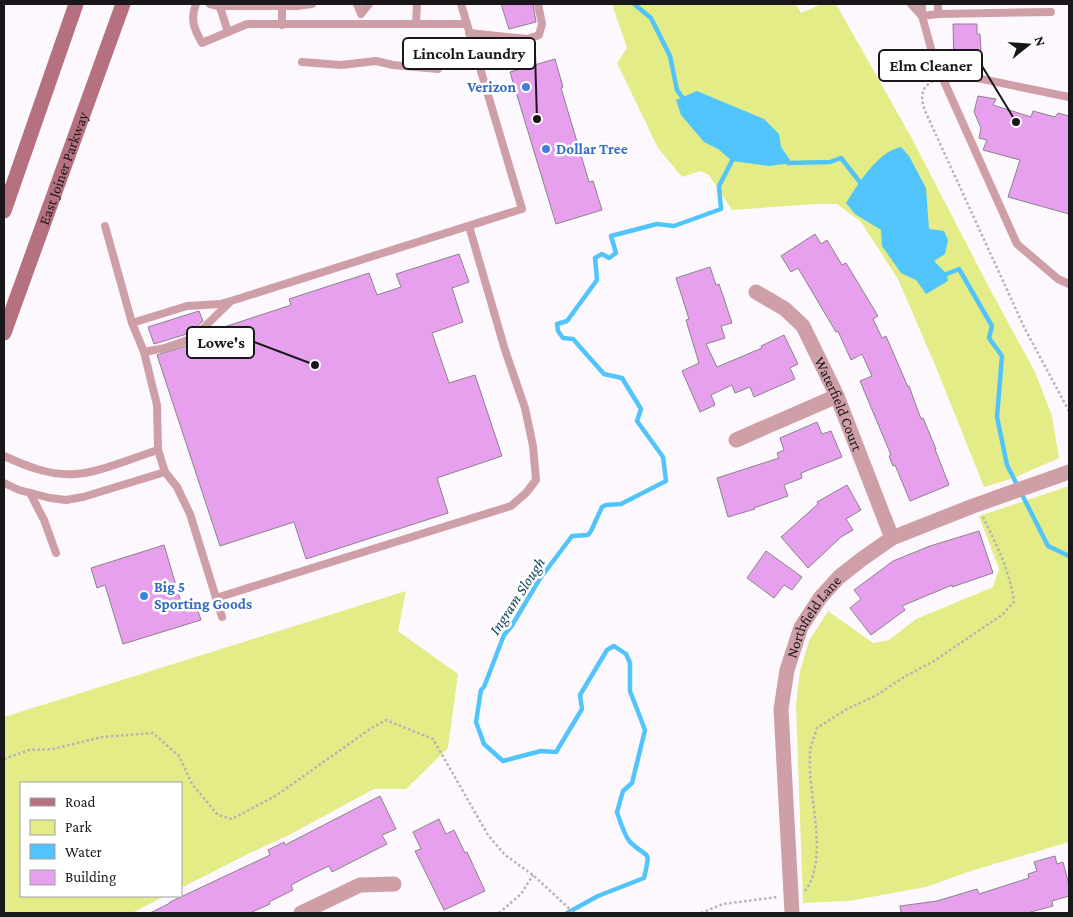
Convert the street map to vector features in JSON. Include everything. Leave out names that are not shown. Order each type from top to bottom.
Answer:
[{"type":"main road","points":[[4,211],[76,4]]},
{"type":"main road","name":"East Joiner Parkway","points":[[4,333],[123,4]]},
{"type":"street","name":"Waterfield Court","points":[[756,292],[785,309],[803,326],[838,396],[892,538]]},
{"type":"street","points":[[736,440],[838,396]]},
{"type":"street","name":"Northfield Lane","points":[[792,913],[781,709],[787,670],[801,626],[820,598],[840,577],[892,538],[1069,472]]},
{"type":"street","points":[[301,913],[360,885],[394,884]]},
{"type":"lane","points":[[196,4],[192,14],[196,32],[202,43],[248,24],[466,24]]},
{"type":"lane","points":[[210,4],[282,6],[312,4]]},
{"type":"lane","points":[[357,4],[361,14],[369,4]]},
{"type":"lane","points":[[416,24],[417,4]]},
{"type":"lane","points":[[132,323],[187,306],[231,302],[522,209],[461,4]]},
{"type":"lane","points":[[469,33],[527,40],[539,35],[542,24],[538,4]]},
{"type":"lane","points":[[911,4],[922,16]]},
{"type":"lane","points":[[922,4],[922,16],[934,59],[1017,244],[1058,279],[1069,284]]},
{"type":"lane","points":[[938,4],[938,14]]},
{"type":"lane","points":[[1023,4],[1023,13]]},
{"type":"lane","points":[[218,5],[228,32]]},
{"type":"lane","points":[[282,6],[282,25]]},
{"type":"lane","points":[[922,16],[938,14],[1051,12]]},
{"type":"lane","points":[[302,62],[340,64],[376,61],[393,65],[438,69]]},
{"type":"lane","points":[[941,76],[948,72],[1069,98]]},
{"type":"lane","points":[[105,226],[132,323],[144,352],[157,405],[158,450],[165,472],[177,487],[190,514],[222,617]]},
{"type":"lane","points":[[216,598],[511,506],[526,493],[536,480],[533,446],[525,408],[505,350],[469,226]]},
{"type":"lane","points":[[144,352],[165,348],[194,338],[231,302]]},
{"type":"lane","points":[[4,456],[25,466],[52,473],[76,474],[96,470],[158,450]]},
{"type":"lane","points":[[4,483],[30,493],[66,500],[83,497],[165,472]]},
{"type":"lane","points":[[30,493],[44,520],[56,553]]},
{"type":"path","points":[[941,76],[924,88],[922,94],[923,105],[1025,329],[1069,411]]},
{"type":"path","points":[[702,913],[723,904],[792,896],[806,891],[813,878],[817,859],[809,752],[817,728],[847,708],[875,696],[904,676],[934,661],[1002,615],[1014,602],[1012,587],[1003,559],[975,506]]},
{"type":"path","points":[[4,758],[29,750],[53,749],[102,737],[153,733],[180,756],[192,784],[218,815],[232,819],[277,795],[370,729],[386,720],[433,738],[488,835],[504,855],[533,875],[574,913]]},
{"type":"path","points":[[499,913],[521,894],[533,875]]},
{"type":"green space","points":[[612,4],[796,4],[801,13],[822,4],[836,4],[910,135],[1035,372],[1052,416],[1059,458],[1014,478],[984,487],[898,279],[861,222],[837,204],[732,210],[709,175],[700,171],[682,177],[658,148],[617,63],[627,48]]},
{"type":"green space","points":[[1069,486],[1069,842],[971,871],[926,887],[849,901],[803,903],[796,704],[800,671],[809,641],[828,611],[873,643],[889,640],[916,619],[993,587],[999,569],[979,516]]},
{"type":"green space","points":[[406,591],[398,631],[458,674],[448,748],[406,789],[374,789],[289,835],[182,887],[182,782],[20,782],[20,897],[163,897],[132,913],[4,913],[4,717]]},
{"type":"water","points":[[697,91],[764,119],[779,134],[781,147],[792,163],[769,166],[732,161],[718,149],[704,142],[681,115],[676,100]]},
{"type":"water","points":[[901,147],[909,156],[926,188],[929,229],[944,231],[948,240],[945,254],[934,261],[947,274],[948,281],[926,294],[916,280],[901,273],[882,246],[881,230],[855,214],[846,203],[869,169],[884,155]]},
{"type":"building","points":[[501,4],[533,4],[536,22],[509,29]]},
{"type":"building","points":[[953,24],[977,24],[977,34],[980,34],[981,50],[977,51],[977,62],[954,62]]},
{"type":"building","points":[[555,59],[563,87],[561,88],[589,182],[593,181],[602,210],[556,224],[510,72]]},
{"type":"building","points":[[978,96],[996,99],[993,105],[1031,117],[1033,111],[1055,117],[1058,113],[1069,116],[1069,214],[1008,197],[1020,160],[983,150],[987,140],[979,138],[981,128],[974,112]]},
{"type":"building","points":[[815,234],[821,244],[827,240],[842,265],[846,263],[878,316],[873,319],[882,338],[886,336],[909,386],[949,485],[910,501],[895,465],[893,466],[889,456],[891,455],[860,381],[872,376],[862,354],[851,360],[838,331],[836,332],[798,268],[791,272],[781,256]]},
{"type":"building","points":[[459,254],[469,282],[452,288],[463,322],[432,333],[449,383],[475,375],[502,456],[437,478],[448,513],[306,559],[294,522],[220,546],[157,355],[195,343],[206,333],[291,305],[289,299],[369,273],[377,295],[401,287],[396,274]]},
{"type":"building","points":[[710,267],[716,285],[719,284],[732,323],[721,326],[725,338],[706,344],[717,367],[762,348],[761,346],[784,335],[798,364],[790,368],[795,379],[754,397],[750,387],[735,393],[732,385],[711,395],[715,405],[700,412],[682,371],[699,363],[686,320],[689,319],[676,278]]},
{"type":"building","points":[[199,311],[203,321],[190,333],[154,344],[148,327]]},
{"type":"building","points":[[817,422],[822,434],[831,431],[842,457],[801,473],[802,478],[784,485],[788,496],[728,517],[717,478],[779,458],[777,453],[784,450],[780,438]]},
{"type":"building","points":[[847,485],[861,510],[846,519],[853,530],[841,537],[808,568],[781,537],[818,504],[817,502]]},
{"type":"building","points":[[979,531],[993,573],[952,587],[952,585],[902,606],[905,610],[871,635],[850,608],[861,599],[854,590],[893,561],[930,546]]},
{"type":"building","name":"Big 5 Sporting Goods","points":[[164,545],[183,609],[196,605],[201,620],[123,644],[105,585],[97,588],[91,568]]},
{"type":"building","points":[[766,551],[802,577],[792,590],[784,585],[774,598],[747,578]]},
{"type":"building","points":[[380,796],[396,829],[382,835],[387,844],[332,872],[329,866],[310,875],[291,885],[293,890],[250,913],[150,913],[270,855],[268,850],[284,842],[285,845]]},
{"type":"building","points":[[439,819],[446,834],[454,830],[465,853],[467,852],[485,891],[444,910],[415,851],[421,849],[413,832]]},
{"type":"building","points":[[1055,856],[1057,864],[1063,862],[1069,885],[1069,896],[1052,901],[1053,906],[1027,913],[901,913],[900,906],[937,901],[977,889],[979,894],[1029,878],[1028,874],[1037,871],[1034,862]]},
{"type":"waterway","name":"Ingram Slough","points":[[634,4],[651,18],[670,56],[677,90],[685,101]]},
{"type":"waterway","name":"Ingram Slough","points":[[567,913],[598,896],[644,878],[648,858],[630,842],[622,828],[617,812],[623,791],[632,783],[645,730],[630,691],[630,663],[626,654],[614,646],[607,650],[580,695],[582,709],[556,752],[541,751],[503,761],[484,744],[476,722],[481,690],[484,687],[504,635],[511,627],[539,580],[572,536],[588,535],[602,507],[621,504],[666,481],[663,457],[637,421],[641,409],[622,378],[604,374],[573,339],[563,338],[558,331],[557,324],[567,321],[597,280],[595,258],[602,254],[609,258],[616,253],[611,236],[657,224],[674,226],[721,209],[719,186],[734,157]]},
{"type":"waterway","name":"Ingram Slough","points":[[788,163],[830,162],[841,158],[863,186]]},
{"type":"waterway","name":"Ingram Slough","points":[[944,275],[959,269],[992,326],[989,338],[1002,356],[997,417],[1007,465],[1048,546],[1069,556]]},
{"type":"place","name":"Verizon","points":[[526,87]]},
{"type":"place","name":"Lincoln Laundry","points":[[537,119]]},
{"type":"place","name":"Elm Cleaner","points":[[1016,122]]},
{"type":"place","name":"Dollar Tree","points":[[546,149]]},
{"type":"place","name":"Lowe's","points":[[315,365]]},
{"type":"place","name":"Big 5 Sporting Goods","points":[[144,596]]}]
